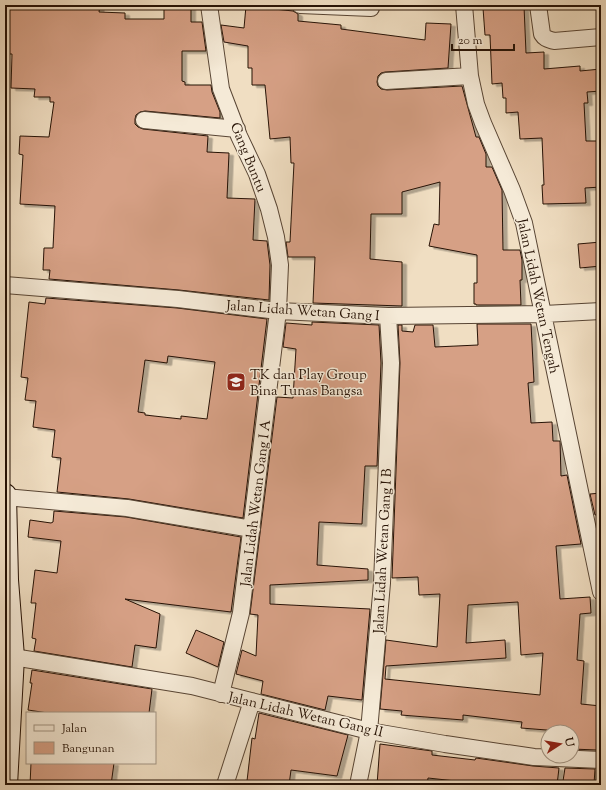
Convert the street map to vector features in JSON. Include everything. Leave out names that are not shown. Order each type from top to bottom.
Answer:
[{"type":"main road","points":[[5,496],[7,580],[13,657],[6,780]]},
{"type":"street","name":"Gang Buntu","points":[[209,5],[221,88],[257,174],[269,209],[276,237],[280,265],[278,311]]},
{"type":"street","points":[[300,5],[371,8]]},
{"type":"street","name":"Jalan Lidah Wetan Tengah","points":[[464,5],[470,76],[476,104],[512,190],[524,223],[601,592]]},
{"type":"street","points":[[538,5],[542,34],[544,38],[554,41],[601,37]]},
{"type":"street","points":[[386,81],[470,76]]},
{"type":"street","points":[[144,120],[237,129]]},
{"type":"street","name":"Jalan Lidah Wetan Gang I","points":[[5,285],[178,299],[278,311],[388,316],[544,314],[601,311]]},
{"type":"street","name":"Jalan Lidah Wetan Gang I A","points":[[221,694],[241,613],[278,311]]},
{"type":"street","name":"Jalan Lidah Wetan Gang I B","points":[[358,785],[369,731],[382,583],[391,363],[388,316]]},
{"type":"street","points":[[5,496],[128,508],[252,529]]},
{"type":"street","name":"Jalan Lidah Wetan Gang II","points":[[13,657],[192,686],[369,731],[534,757],[601,760]]},
{"type":"street","points":[[225,785],[252,701]]},
{"type":"building","points":[[8,5],[100,5],[99,12],[125,13],[125,19],[164,19],[164,5],[191,5],[191,22],[202,22],[206,51],[182,51],[182,81],[185,82],[185,85],[211,85],[212,92],[220,112],[220,118],[145,111],[136,115],[135,124],[143,129],[208,136],[207,152],[229,153],[227,198],[255,199],[253,240],[267,241],[270,265],[269,300],[179,290],[49,279],[50,270],[43,270],[44,248],[53,248],[55,206],[20,204],[23,155],[19,154],[20,136],[49,137],[54,102],[50,102],[50,97],[34,97],[35,89],[11,88],[12,54],[8,54]]},
{"type":"building","points":[[246,6],[293,11],[298,14],[298,21],[341,25],[341,29],[425,40],[426,23],[451,24],[448,68],[385,72],[378,76],[377,82],[381,89],[387,90],[462,86],[476,137],[479,137],[486,154],[486,167],[492,167],[502,190],[503,250],[520,250],[522,260],[522,280],[520,280],[521,305],[474,304],[474,283],[477,283],[477,255],[429,246],[434,224],[439,225],[440,182],[402,192],[402,214],[371,214],[370,259],[402,262],[402,306],[313,303],[315,257],[288,257],[286,242],[290,242],[294,163],[291,163],[290,137],[270,139],[265,85],[252,85],[252,68],[248,68],[248,46],[224,42],[221,25],[244,28]]},
{"type":"building","points":[[524,6],[526,53],[544,52],[544,69],[580,66],[580,71],[601,69],[601,91],[587,92],[588,103],[584,103],[586,141],[601,141],[601,187],[585,188],[586,203],[543,204],[542,185],[544,185],[542,138],[520,139],[518,112],[506,113],[506,98],[503,98],[502,83],[492,84],[490,35],[485,35],[483,8]]},
{"type":"building","points":[[601,242],[601,266],[580,268],[578,244]]},
{"type":"building","points":[[46,298],[177,308],[267,319],[243,518],[129,499],[57,492],[61,458],[52,457],[55,430],[33,427],[36,401],[25,400],[28,378],[21,377],[29,302],[45,304]],"holes":[[[168,356],[215,362],[207,419],[181,416],[181,419],[145,415],[145,413],[138,412],[145,360],[167,363]]]},
{"type":"building","points":[[312,322],[379,325],[381,363],[377,466],[365,466],[362,524],[319,522],[317,565],[368,569],[368,580],[270,585],[270,604],[370,609],[362,700],[328,696],[325,710],[261,694],[263,681],[236,674],[242,650],[256,656],[258,615],[250,614],[277,397],[293,398],[296,349],[283,347],[286,323],[312,325]]},
{"type":"building","points":[[477,324],[531,324],[534,382],[528,383],[531,423],[552,422],[553,441],[560,441],[561,476],[567,475],[581,544],[556,546],[560,599],[590,597],[591,613],[580,614],[577,660],[584,661],[581,704],[601,706],[601,738],[598,738],[597,750],[580,749],[580,724],[540,724],[540,729],[521,728],[522,722],[463,715],[463,720],[401,715],[402,711],[380,709],[386,640],[437,647],[440,594],[419,595],[418,577],[392,578],[400,363],[398,325],[402,325],[402,331],[413,332],[415,325],[433,325],[435,347],[478,345]],"holes":[[[518,602],[521,655],[543,653],[540,695],[385,679],[386,666],[506,658],[505,640],[466,643],[468,605]]]},
{"type":"building","points":[[601,493],[601,514],[595,515],[590,494]]},
{"type":"building","points":[[54,511],[126,517],[241,537],[231,612],[125,599],[160,614],[156,648],[135,645],[132,667],[34,651],[36,639],[32,638],[36,603],[31,603],[35,570],[57,573],[61,541],[28,537],[30,520],[51,523],[53,522]]},
{"type":"building","points":[[196,630],[224,642],[218,667],[186,653]]},
{"type":"building","points":[[32,670],[152,689],[149,712],[41,712],[28,710],[32,683],[30,683]]},
{"type":"building","points":[[259,713],[348,735],[337,776],[291,770],[289,785],[273,785],[247,781],[252,738],[255,739]]},
{"type":"building","points":[[380,744],[432,751],[432,755],[475,760],[476,758],[559,768],[557,785],[473,785],[474,783],[428,778],[427,785],[377,785]]},
{"type":"building","points":[[31,764],[114,764],[111,785],[30,785]]},
{"type":"building","points":[[565,768],[595,769],[594,784],[563,781]]},
{"type":"place","name":"TK dan Play Group Bina Tunas Bangsa","points":[[236,382]]}]
